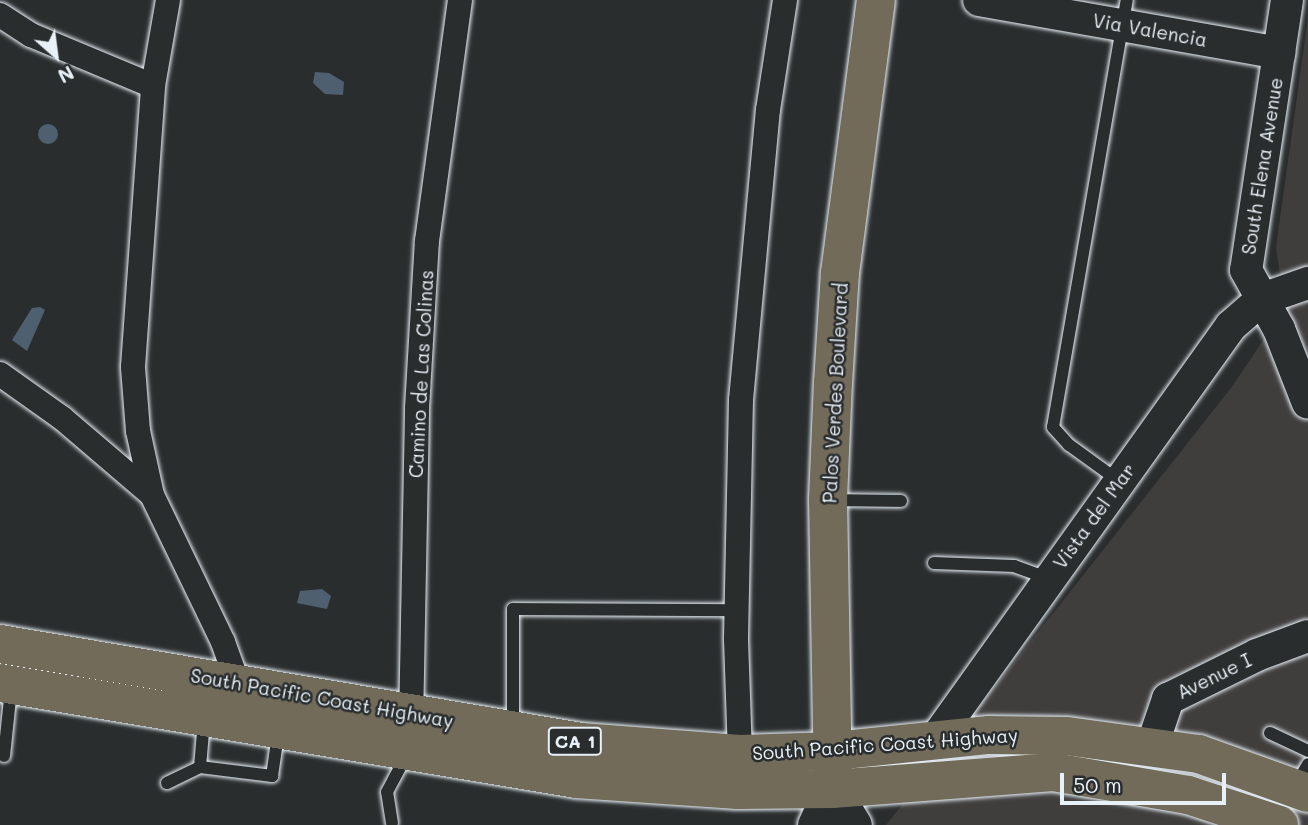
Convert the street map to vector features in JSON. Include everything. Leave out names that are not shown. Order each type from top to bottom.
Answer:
[{"type":"main road","name":"Palos Verdes Boulevard","points":[[815,825],[832,789],[834,751],[828,500],[841,273],[876,0]]},
{"type":"main road","name":"South Pacific Coast Highway","points":[[0,644],[237,681],[410,733],[598,781],[738,790],[832,789],[1053,772],[1188,796],[1279,825]]},
{"type":"main road","name":"South Pacific Coast Highway","points":[[6,684],[279,729],[410,733],[513,731],[740,754],[834,751],[1029,734],[1152,746],[1199,754],[1304,781]]},
{"type":"main road","points":[[1053,772],[1066,758],[1138,767],[1147,762],[1152,746]]},
{"type":"main road","points":[[832,789],[854,825]]},
{"type":"street","points":[[168,0],[153,86],[133,367],[138,431],[152,495],[223,642],[237,681],[216,718]]},
{"type":"street","name":"Camino de Las Colinas","points":[[410,733],[417,408],[427,241],[460,0]]},
{"type":"street","points":[[740,754],[736,610],[742,386],[766,124],[785,0]]},
{"type":"street","name":"Via Valencia","points":[[979,0],[1125,13],[1279,53]]},
{"type":"street","name":"South Elena Avenue","points":[[1287,0],[1246,270],[1262,299],[1308,403]]},
{"type":"street","points":[[0,15],[31,35],[153,86]]},
{"type":"street","points":[[1262,299],[1308,283]]},
{"type":"street","name":"Vista del Mar","points":[[934,741],[1231,326],[1262,299]]},
{"type":"street","points":[[0,374],[62,418],[152,495]]},
{"type":"street","name":"Avenue I","points":[[1152,746],[1168,699],[1257,655],[1308,636]]},
{"type":"lane","points":[[1119,481],[1069,445],[1053,427],[1125,13]]},
{"type":"lane","points":[[828,500],[901,500]]},
{"type":"lane","points":[[934,563],[1014,566],[1049,579]]},
{"type":"lane","points":[[513,731],[513,609],[736,610]]},
{"type":"lane","points":[[4,756],[6,684]]},
{"type":"lane","points":[[200,767],[216,718]]},
{"type":"lane","points":[[167,783],[200,767],[272,776],[279,729]]},
{"type":"lane","points":[[392,822],[387,792],[410,733]]},
{"type":"lane","points":[[1270,733],[1308,751]]},
{"type":"shaded area","points":[[1308,18],[1308,825],[886,825],[1231,388],[1285,308],[1276,247]]},
{"type":"water","points":[[315,72],[329,73],[344,82],[343,95],[325,94],[313,83]]},
{"type":"water","points":[[44,124],[52,124],[58,134],[52,144],[44,144],[38,138],[38,130]]},
{"type":"water","points":[[40,307],[45,310],[27,351],[12,340],[32,308]]},
{"type":"water","points":[[322,589],[331,596],[327,609],[297,603],[300,591]]}]
